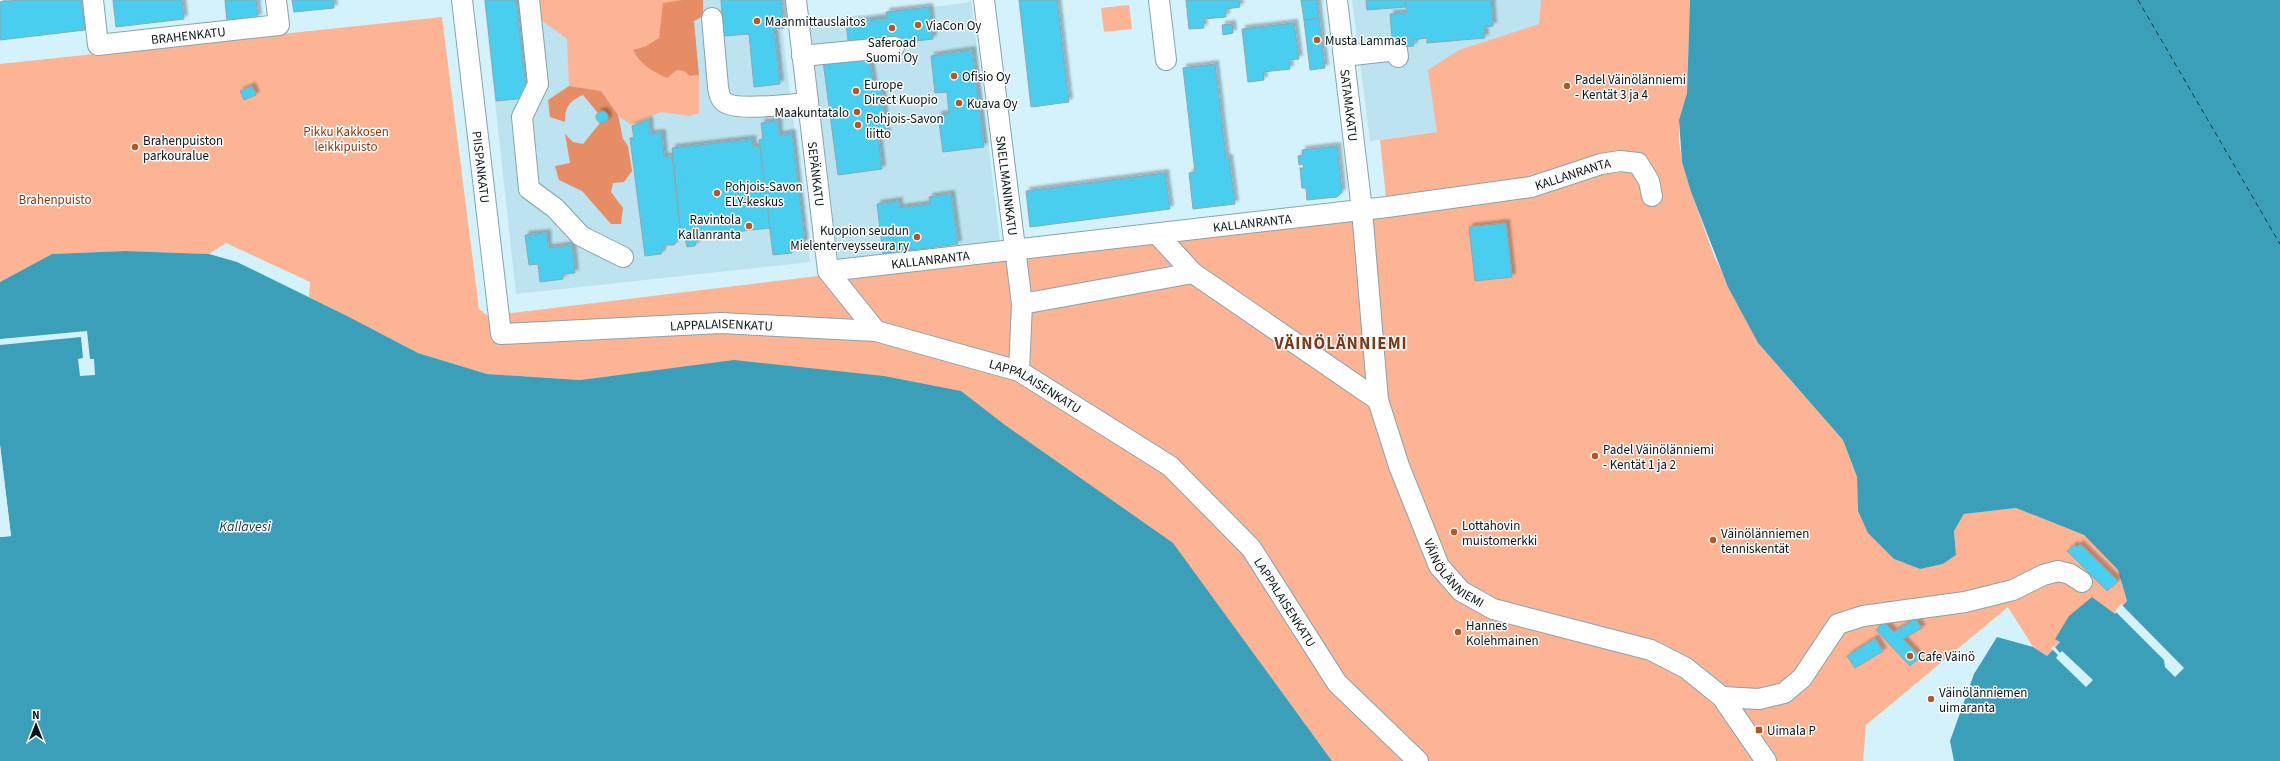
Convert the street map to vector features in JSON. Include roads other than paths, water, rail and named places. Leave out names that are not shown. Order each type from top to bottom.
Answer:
[{"type":"street","name":"BRAHENKATU","points":[[93,0],[98,45],[279,25],[276,0]]},
{"type":"street","name":"PIISPANKATU","points":[[462,0],[501,334]]},
{"type":"street","points":[[529,0],[538,84],[522,117],[529,189],[555,208],[581,236],[623,256]]},
{"type":"street","name":"SEPÄNKATU","points":[[796,0],[828,271]]},
{"type":"street","name":"SNELLMANINKATU","points":[[984,0],[1022,304],[1019,371]]},
{"type":"street","points":[[1159,0],[1166,60]]},
{"type":"street","name":"SATAMAKATU","points":[[1337,0],[1362,210]]},
{"type":"street","points":[[712,18],[720,98],[726,103],[746,106],[808,103]]},
{"type":"street","points":[[802,56],[894,47]]},
{"type":"street","points":[[1344,56],[1397,50],[1398,57]]},
{"type":"street","name":"KALLANRANTA","points":[[828,271],[1362,210],[1531,187],[1601,164],[1620,161],[1638,163],[1649,181],[1652,196]]},
{"type":"street","name":"VÄINÖLÄNNIEMI","points":[[1362,210],[1378,400],[1399,466],[1439,566],[1461,591],[1494,609],[1651,650],[1686,668],[1722,697],[1766,761]]},
{"type":"street","points":[[1157,234],[1193,273],[1378,400]]},
{"type":"street","points":[[828,271],[876,331]]},
{"type":"street","points":[[1022,304],[1193,273]]},
{"type":"street","name":"LAPPALAISENKATU","points":[[501,334],[722,323],[876,331],[1019,371],[1170,466],[1251,548],[1337,683],[1418,761]]},
{"type":"street","points":[[1722,697],[1759,699],[1784,693],[1802,678],[1838,624],[1863,616],[1965,602],[2013,590],[2043,575],[2058,571],[2070,574],[2082,582]]},
{"type":"water","points":[[1690,0],[2280,0],[2280,761],[1954,761],[1950,741],[1974,674],[1997,637],[2033,647],[2047,656],[2060,642],[2055,639],[2069,616],[2092,597],[2115,614],[2127,601],[2118,570],[2084,535],[2016,508],[1964,514],[1954,531],[1956,555],[1943,564],[1920,569],[1894,559],[1868,533],[1858,511],[1857,477],[1843,440],[1758,343],[1728,287],[1691,192],[1682,162],[1679,120],[1687,93]]},
{"type":"water","name":"Kallavesi","points":[[125,251],[209,254],[237,262],[418,353],[487,374],[580,380],[734,360],[884,376],[961,391],[1005,425],[1173,543],[1332,761],[0,761],[0,537],[11,536],[0,445],[0,282],[52,254]]},
{"type":"place","name":"Maanmittauslaitos","points":[[757,21]]},
{"type":"place","name":"ViaCon Oy","points":[[918,25]]},
{"type":"place","name":"Saferoad Suomi Oy","points":[[892,28]]},
{"type":"place","name":"Musta Lammas","points":[[1317,40]]},
{"type":"place","name":"Ofisio Oy","points":[[954,76]]},
{"type":"place","name":"Padel Väinölänniemi - Kentät 3 ja 4","points":[[1567,86]]},
{"type":"place","name":"Europe Direct Kuopio","points":[[856,91]]},
{"type":"place","name":"Kuava Oy","points":[[959,103]]},
{"type":"place","name":"Maakuntatalo","points":[[857,112]]},
{"type":"place","name":"Pohjois-Savon liitto","points":[[858,125]]},
{"type":"place","name":"Brahenpuiston parkouralue","points":[[135,147]]},
{"type":"place","name":"Pohjois-Savon ELY-keskus","points":[[717,193]]},
{"type":"place","name":"Ravintola Kallanranta","points":[[749,226]]},
{"type":"place","name":"Kuopion seudun Mielenterveysseura ry","points":[[917,237]]},
{"type":"place","name":"Padel Väinölänniemi - Kentät 1 ja 2","points":[[1595,456]]},
{"type":"place","name":"Lottahovin muistomerkki","points":[[1454,532]]},
{"type":"place","name":"Väinölänniemen tenniskentät","points":[[1713,540]]},
{"type":"place","name":"Hannes Kolehmainen","points":[[1458,632]]},
{"type":"place","name":"Cafe Väinö","points":[[1910,656]]},
{"type":"place","name":"Väinölänniemen uimaranta","points":[[1931,699]]},
{"type":"place","name":"Uimala P","points":[[1759,730]]},
{"type":"district","name":"VÄINÖLÄNNIEMI","points":[[1341,343]]},
{"type":"park label","name":"Pikku Kakkosen leikkipuisto","points":[[346,138]]},
{"type":"park label","name":"Brahenpuisto","points":[[55,199]]}]
